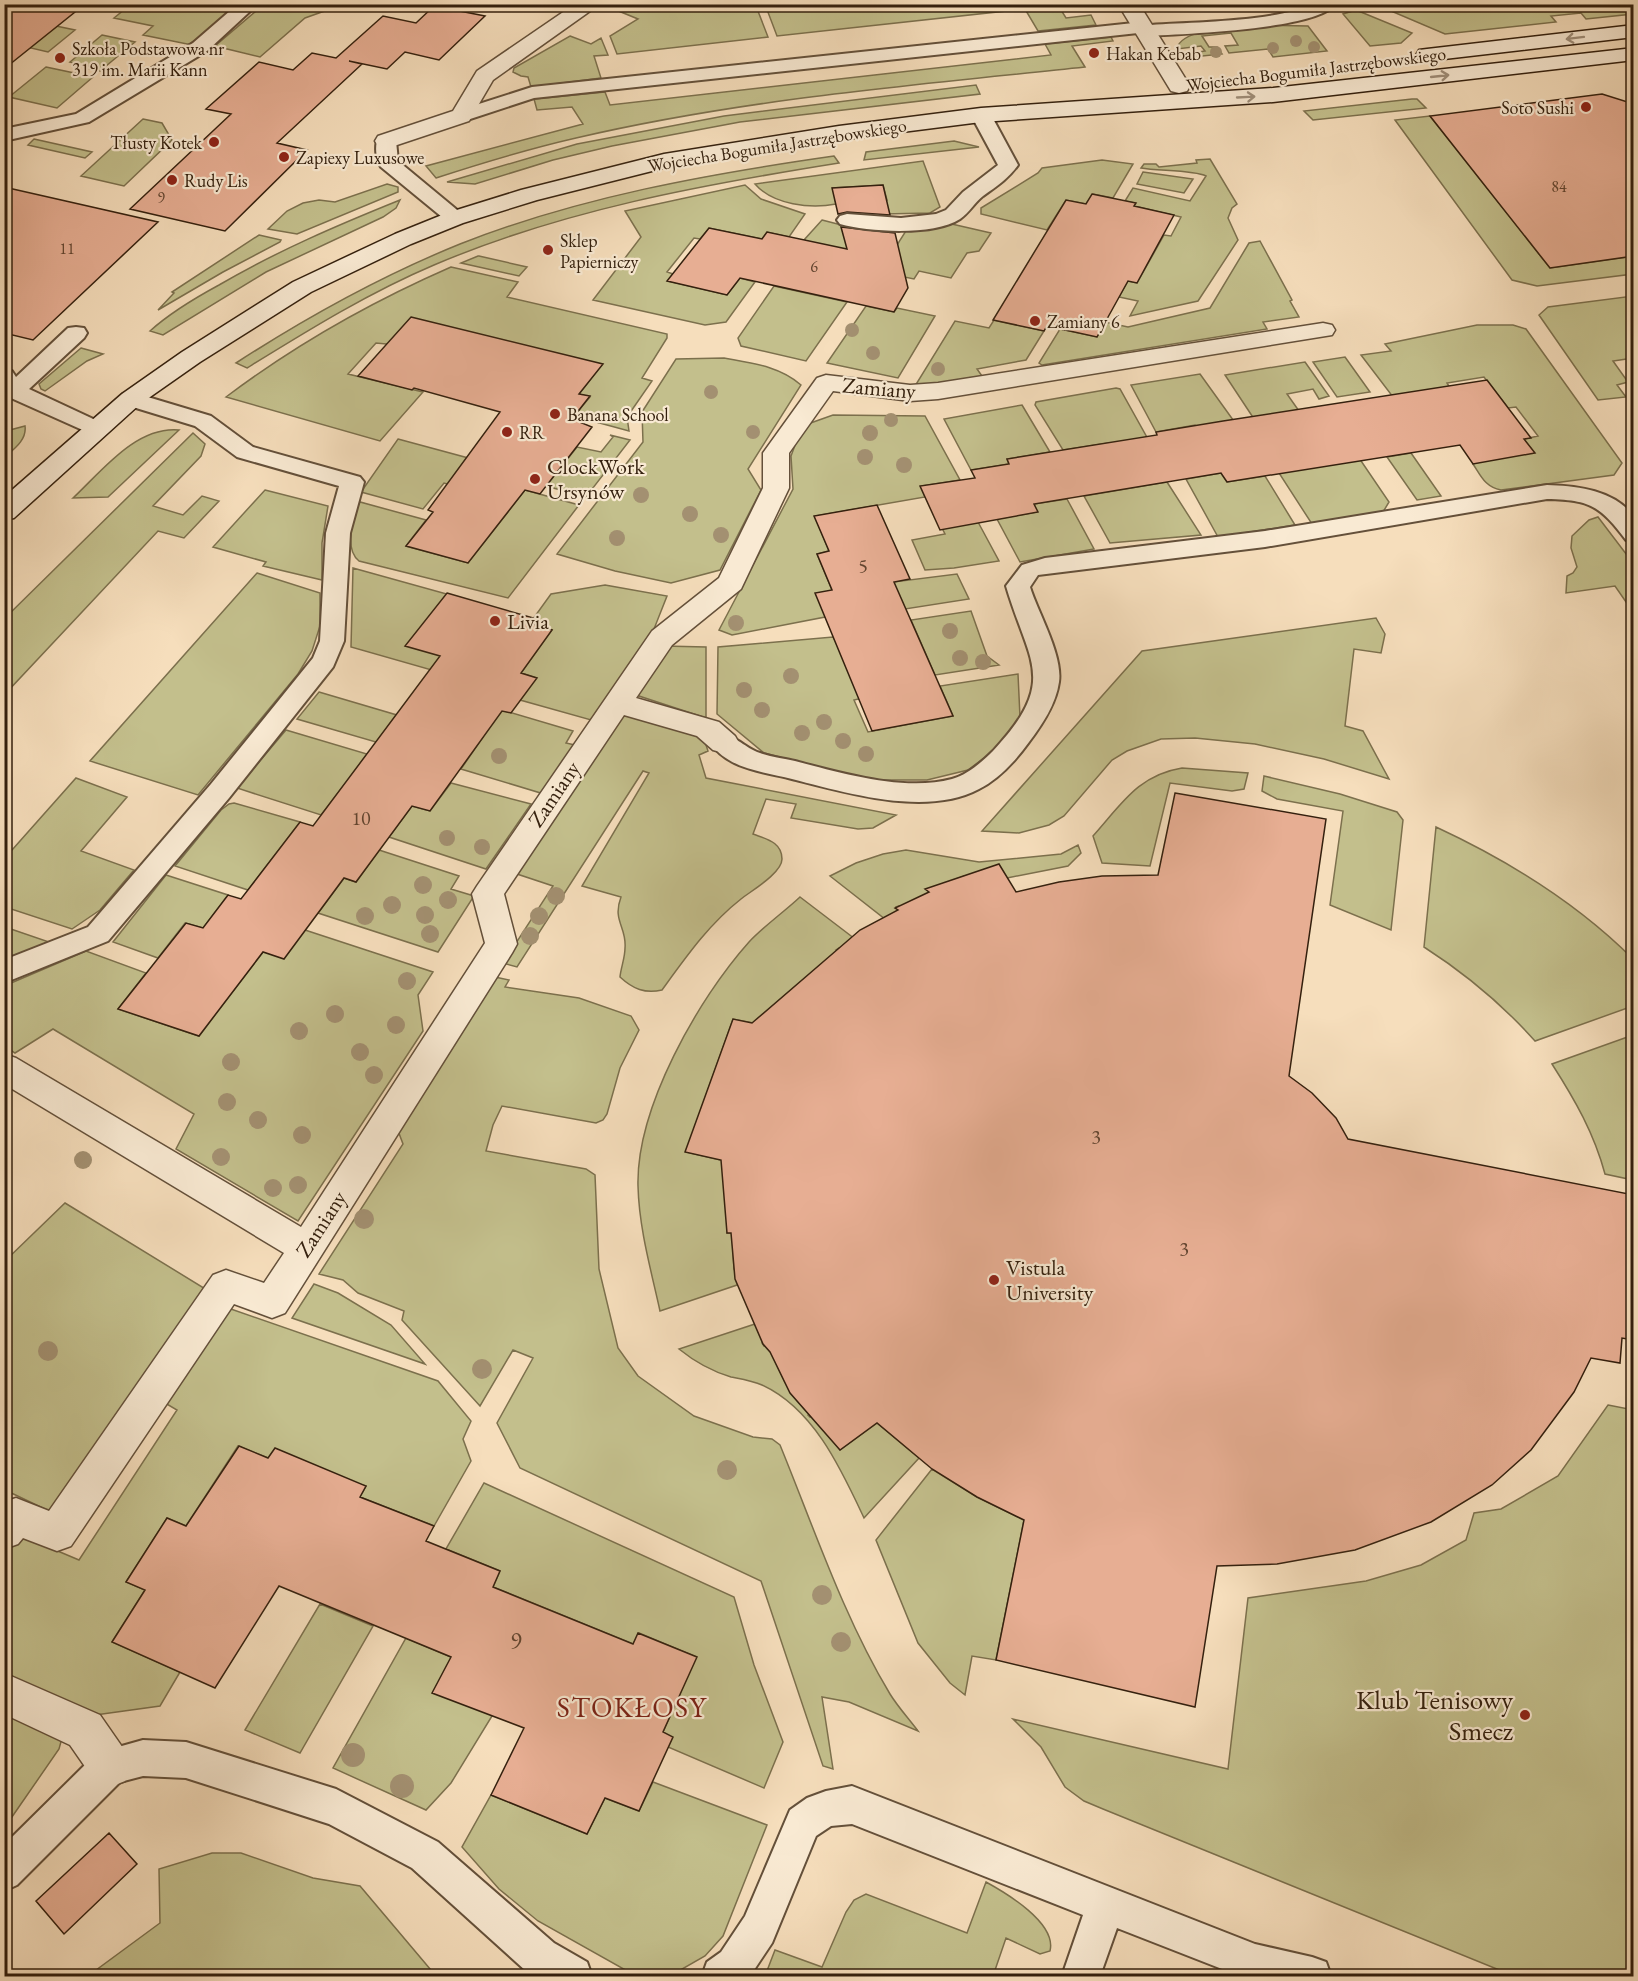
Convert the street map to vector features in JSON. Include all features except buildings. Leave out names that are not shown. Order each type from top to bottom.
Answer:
[{"type":"street","points":[[386,141],[461,116],[485,76],[590,4]]},
{"type":"street","points":[[1128,4],[1184,93]]},
{"type":"street","name":"Wojciecha Bogumiła Jastrzębowskiego","points":[[1410,57],[1634,31]]},
{"type":"street","name":"Wojciecha Bogumiła Jastrzębowskiego","points":[[4,512],[131,399],[190,357],[302,287],[403,239],[455,218],[590,178],[664,161],[763,144],[990,115],[1184,93],[1273,95],[1634,54]]},
{"type":"street","name":"Wojciecha Bogumiła Jastrzębowskiego","points":[[1184,93],[1247,76]]},
{"type":"street","name":"Zamiany","points":[[4,1531],[16,1516],[57,1533],[226,1286],[272,1302],[501,944],[488,894],[662,638],[731,583],[776,488],[776,453],[826,383],[910,393],[938,392],[1323,330]]},
{"type":"street","points":[[617,703],[708,729],[724,743]]},
{"type":"street","points":[[4,1067],[306,1248]]},
{"type":"street","points":[[4,1693],[86,1730],[110,1766]]},
{"type":"lane","points":[[4,135],[17,130],[82,118],[201,47],[249,4]]},
{"type":"lane","points":[[461,116],[532,93],[1144,29],[1294,17],[1319,11],[1327,4]]},
{"type":"lane","points":[[847,220],[893,224],[927,221],[951,215],[973,193],[1000,178],[1008,165],[990,115]]},
{"type":"lane","points":[[386,141],[388,163],[455,218]]},
{"type":"lane","points":[[76,333],[8,386],[96,429]]},
{"type":"lane","points":[[4,972],[98,934],[220,791],[324,661],[332,641],[338,533],[352,482],[245,452],[231,445],[214,427],[198,418],[131,399]]},
{"type":"lane","points":[[724,743],[746,758],[854,786],[924,791],[958,788],[978,778],[1007,753],[1041,704],[1048,678],[1041,648],[1018,586],[1030,570],[1046,566],[1265,539],[1547,492],[1579,495],[1607,506],[1619,514],[1634,535]]},
{"type":"lane","points":[[4,1872],[110,1766],[143,1758],[186,1760],[336,1808],[425,1855],[540,1957],[573,1977]]},
{"type":"lane","points":[[721,1977],[752,1944],[803,1823],[819,1810],[835,1805],[852,1805],[1255,1963],[1312,1977]]},
{"type":"lane","points":[[1081,1977],[1106,1905]]},
{"type":"shaded area","points":[[633,4],[756,6],[768,37],[617,54],[610,36],[638,19],[616,10]]},
{"type":"shaded area","points":[[1012,4],[1015,10],[777,36],[766,7]]},
{"type":"shaded area","points":[[130,5],[216,5],[226,7],[229,11],[192,45],[143,35],[153,26],[114,18]]},
{"type":"shaded area","points":[[263,5],[336,7],[305,18],[260,57],[215,46]]},
{"type":"shaded area","points":[[1018,5],[1058,5],[1066,18],[1091,15],[1096,25],[1038,31],[1025,9],[1021,9]]},
{"type":"shaded area","points":[[1384,5],[1409,5],[1414,10],[1470,5],[1633,5],[1633,14],[1586,19],[1581,13],[1551,16],[1556,22],[1445,34],[1384,8]]},
{"type":"shaded area","points":[[1356,10],[1412,33],[1401,43],[1370,46],[1343,14]]},
{"type":"shaded area","points":[[1264,25],[1308,26],[1327,51],[1273,57],[1268,49],[1229,53],[1225,46],[1238,45],[1231,33],[1202,36],[1209,47],[1217,47],[1222,54],[1183,58],[1180,55],[1205,51],[1201,46],[1177,49],[1181,42],[1189,36],[1201,32]]},
{"type":"shaded area","points":[[56,26],[75,30],[48,52],[5,42]]},
{"type":"shaded area","points":[[102,35],[135,42],[100,71],[70,62]]},
{"type":"shaded area","points":[[570,36],[591,44],[601,38],[608,55],[594,56],[601,78],[531,87],[528,77],[513,72],[514,68]]},
{"type":"shaded area","points":[[1111,37],[1113,41],[1072,46],[1085,67],[893,87],[702,113],[558,142],[436,178],[426,166],[583,124],[572,107],[537,110],[534,99],[605,92],[610,105],[1051,55],[1045,44]]},
{"type":"shaded area","points":[[46,67],[93,77],[57,108],[9,97]]},
{"type":"shaded area","points":[[976,85],[980,94],[740,122],[612,146],[553,160],[475,184],[447,182],[577,144],[724,116]]},
{"type":"shaded area","points":[[1417,99],[1426,108],[1313,120],[1304,111]]},
{"type":"shaded area","points":[[1430,116],[1550,268],[1633,256],[1633,274],[1537,286],[1512,280],[1395,120]]},
{"type":"shaded area","points":[[143,119],[162,123],[172,140],[124,186],[81,176]]},
{"type":"shaded area","points":[[34,139],[92,152],[85,158],[28,145]]},
{"type":"shaded area","points":[[954,141],[979,147],[864,160],[866,152]]},
{"type":"shaded area","points":[[834,156],[839,163],[684,190],[582,214],[532,229],[409,276],[362,300],[247,368],[236,363],[317,314],[373,284],[431,256],[505,227],[644,189]]},
{"type":"shaded area","points":[[1210,159],[1237,204],[1232,208],[1228,218],[1238,240],[1198,301],[1130,316],[1138,301],[1119,297],[1128,281],[1137,283],[1164,235],[1171,236],[1181,217],[1134,206],[1135,203],[1125,201],[1133,188],[1190,201],[1206,176],[1141,168],[1144,164],[1156,164],[1159,167],[1197,163],[1196,160]]},
{"type":"shaded area","points":[[1102,160],[1133,164],[1113,198],[1093,194],[1086,204],[1066,200],[1047,230],[981,214],[981,208],[1038,173],[1042,168]]},
{"type":"shaded area","points":[[923,161],[940,207],[930,213],[883,214],[873,201],[887,200],[883,185],[833,188],[836,204],[815,206],[782,201],[772,197],[755,184]]},
{"type":"shaded area","points":[[1143,172],[1193,179],[1184,193],[1137,184]]},
{"type":"shaded area","points":[[387,184],[398,187],[398,192],[297,234],[268,229],[287,211],[303,203],[319,200],[335,202]]},
{"type":"shaded area","points":[[745,185],[761,199],[805,214],[789,237],[767,232],[762,239],[709,228],[700,239],[694,238],[667,272],[673,274],[668,281],[727,295],[740,278],[755,282],[726,322],[705,325],[593,300],[641,237],[625,211]]},
{"type":"shaded area","points":[[400,200],[396,208],[383,217],[266,272],[163,335],[150,331],[192,300],[263,261]]},
{"type":"shaded area","points":[[822,220],[857,229],[895,228],[872,263],[804,240]]},
{"type":"shaded area","points":[[943,222],[991,233],[979,251],[967,253],[951,278],[919,271],[914,279],[880,272],[909,226]]},
{"type":"shaded area","points":[[259,235],[281,240],[158,310],[174,293],[172,292]]},
{"type":"shaded area","points":[[1260,241],[1299,317],[1263,322],[1267,329],[1042,365],[1039,363],[1060,329],[1097,337],[1105,322],[1128,327],[1210,308],[1249,243]]},
{"type":"shaded area","points":[[478,256],[527,267],[519,276],[461,263]]},
{"type":"shaded area","points":[[451,267],[518,282],[507,297],[667,334],[667,338],[642,378],[652,381],[627,417],[629,431],[574,416],[590,397],[579,394],[602,364],[376,343],[348,374],[423,392],[380,441],[226,397],[306,342],[392,295]]},
{"type":"shaded area","points":[[774,286],[847,302],[806,361],[741,346],[738,338]]},
{"type":"shaded area","points":[[1633,296],[1633,358],[1613,361],[1628,382],[1617,385],[1626,397],[1598,400],[1539,315],[1548,307]]},
{"type":"shaded area","points":[[866,306],[894,312],[897,308],[935,316],[898,378],[827,363]]},
{"type":"shaded area","points":[[994,320],[1044,331],[1026,360],[977,369],[982,376],[932,386],[915,386],[955,321],[989,328]]},
{"type":"shaded area","points":[[1477,325],[1513,325],[1526,329],[1622,463],[1614,475],[1496,489],[1484,480],[1473,464],[1524,439],[1538,436],[1516,407],[1508,408],[1484,377],[1447,383],[1450,388],[1393,397],[1361,355],[1391,351],[1385,344]]},
{"type":"shaded area","points":[[81,348],[103,354],[87,361],[45,391],[41,389],[39,384]]},
{"type":"shaded area","points":[[1345,357],[1370,392],[1337,397],[1313,362]]},
{"type":"shaded area","points":[[724,358],[775,369],[801,385],[748,469],[761,490],[720,570],[671,583],[615,571],[557,554],[643,442],[642,412],[676,359]]},
{"type":"shaded area","points":[[1305,362],[1329,396],[1319,399],[1313,389],[1287,394],[1299,411],[1260,428],[1225,375]]},
{"type":"shaded area","points":[[1200,374],[1241,431],[1203,437],[1195,425],[1156,432],[1131,385]]},
{"type":"shaded area","points":[[1120,389],[1149,441],[1111,447],[1108,443],[1063,450],[1035,405],[1036,402]]},
{"type":"shaded area","points":[[1022,405],[1050,452],[1007,459],[1009,464],[971,470],[944,419]]},
{"type":"shaded area","points":[[833,415],[925,416],[960,480],[921,486],[925,497],[815,516],[829,551],[817,554],[832,590],[825,617],[732,635],[719,630],[793,489],[791,456],[801,429],[805,425]]},
{"type":"shaded area","points":[[25,426],[22,440],[5,457],[5,435],[10,430]]},
{"type":"shaded area","points":[[179,430],[108,497],[73,498],[121,452],[134,443],[148,435]]},
{"type":"shaded area","points":[[193,433],[205,444],[201,456],[153,506],[183,515],[202,496],[219,501],[184,538],[158,531],[5,694],[5,618]]},
{"type":"shaded area","points":[[610,435],[630,440],[586,497],[546,486],[577,447],[601,452],[613,437]]},
{"type":"shaded area","points":[[398,439],[472,459],[451,485],[444,483],[423,509],[361,492]]},
{"type":"shaded area","points":[[1355,452],[1389,502],[1383,512],[1312,524],[1279,473]]},
{"type":"shaded area","points":[[1411,453],[1441,496],[1417,500],[1387,457]]},
{"type":"shaded area","points":[[1221,473],[1227,482],[1265,476],[1295,525],[1218,537],[1186,479]]},
{"type":"shaded area","points":[[1167,482],[1201,535],[1110,543],[1084,496]]},
{"type":"shaded area","points":[[265,490],[328,506],[322,543],[322,580],[263,566],[266,562],[213,547]]},
{"type":"shaded area","points":[[525,490],[579,505],[508,598],[359,561],[354,556],[351,541],[352,524],[360,502],[426,520],[406,546],[468,563]]},
{"type":"shaded area","points":[[1067,499],[1094,549],[1020,562],[997,519],[1037,512],[1034,504]]},
{"type":"shaded area","points":[[1598,517],[1633,563],[1633,612],[1615,586],[1566,593],[1567,576],[1577,567],[1571,548],[1572,536],[1589,520]]},
{"type":"shaded area","points":[[978,522],[999,561],[925,570],[912,540],[945,534],[942,528]]},
{"type":"shaded area","points":[[353,568],[461,598],[448,644],[456,677],[351,647]]},
{"type":"shaded area","points":[[257,573],[320,593],[320,626],[312,651],[298,674],[198,795],[90,761]]},
{"type":"shaded area","points":[[957,574],[969,599],[905,609],[893,582]]},
{"type":"shaded area","points":[[605,585],[667,596],[654,629],[591,720],[520,700],[536,678],[521,673],[552,630],[530,623],[551,594]]},
{"type":"shaded area","points":[[971,611],[987,656],[999,665],[935,675],[911,620]]},
{"type":"shaded area","points":[[1376,618],[1385,634],[1381,653],[1354,649],[1345,726],[1363,731],[1389,779],[1324,759],[1255,744],[1195,738],[1161,739],[1127,751],[1112,760],[1064,816],[1049,825],[1019,833],[982,831],[1142,651]]},
{"type":"shaded area","points":[[833,637],[867,697],[854,700],[868,732],[953,716],[940,686],[1018,674],[1020,717],[996,749],[968,770],[927,780],[870,780],[764,753],[717,714],[718,647]]},
{"type":"shaded area","points":[[663,646],[706,647],[706,718],[639,696],[636,691]]},
{"type":"shaded area","points":[[319,692],[407,718],[386,745],[297,719]]},
{"type":"shaded area","points":[[495,708],[573,731],[566,743],[575,745],[544,794],[461,769],[483,737]]},
{"type":"shaded area","points":[[626,715],[702,733],[708,751],[699,755],[706,778],[896,815],[873,828],[858,829],[791,818],[796,804],[766,799],[753,834],[776,845],[781,853],[781,864],[772,876],[719,919],[698,942],[662,990],[645,991],[630,985],[620,977],[625,948],[618,912],[621,897],[582,886],[649,773],[643,771],[517,967],[503,963],[553,886],[514,873],[616,718]]},
{"type":"shaded area","points":[[286,730],[377,757],[345,784],[321,815],[237,788]]},
{"type":"shaded area","points":[[1182,768],[1248,773],[1244,789],[1232,791],[1170,783],[1150,866],[1102,863],[1093,836],[1142,784],[1153,777]]},
{"type":"shaded area","points":[[1264,776],[1340,794],[1397,812],[1403,820],[1391,930],[1330,905],[1343,811],[1277,799],[1262,791]]},
{"type":"shaded area","points":[[76,778],[127,797],[81,851],[134,870],[100,910],[72,929],[5,907],[4,859]]},
{"type":"shaded area","points":[[451,783],[531,804],[486,869],[389,837],[412,806],[430,811]]},
{"type":"shaded area","points":[[234,803],[300,822],[248,890],[175,866],[221,810]]},
{"type":"shaded area","points":[[1436,827],[1515,869],[1565,902],[1612,939],[1633,959],[1633,1006],[1535,1041],[1483,990],[1424,947]]},
{"type":"shaded area","points":[[1078,845],[1081,853],[1068,866],[1007,878],[964,876],[928,891],[930,893],[901,909],[899,906],[896,907],[898,910],[885,919],[830,876],[856,863],[883,854],[906,850],[979,862],[1061,854]]},
{"type":"shaded area","points":[[379,850],[459,876],[451,889],[474,896],[438,952],[318,913],[344,878],[356,882]]},
{"type":"shaded area","points":[[166,875],[228,895],[203,928],[185,923],[158,958],[113,942]]},
{"type":"shaded area","points":[[800,897],[855,939],[842,950],[839,948],[836,950],[839,952],[775,1027],[733,1019],[686,1152],[729,1162],[727,1233],[732,1233],[734,1269],[743,1283],[660,1311],[646,1249],[639,1202],[640,1155],[647,1123],[674,1056],[710,993],[749,942]]},
{"type":"shaded area","points":[[5,927],[49,942],[5,960]]},
{"type":"shaded area","points":[[305,930],[433,972],[418,995],[423,1031],[298,1221],[176,1149],[194,1114],[53,1029],[15,1053],[5,1046],[4,986],[86,951],[146,973],[118,1009],[199,1036],[263,952]]},
{"type":"shaded area","points":[[495,977],[509,980],[505,987],[579,998],[631,1016],[639,1030],[620,1068],[607,1114],[603,1120],[596,1123],[502,1106],[493,1125],[486,1151],[586,1169],[595,1175],[599,1269],[618,1348],[638,1376],[694,1416],[753,1437],[772,1439],[780,1445],[830,1572],[858,1635],[890,1694],[918,1731],[849,1702],[822,1697],[833,1769],[823,1766],[761,1581],[520,1468],[497,1423],[533,1358],[513,1350],[480,1406],[402,1320],[404,1311],[358,1293],[343,1280],[319,1274],[403,1144],[397,1128]]},
{"type":"shaded area","points":[[1634,1035],[1633,1180],[1605,1174],[1583,1117],[1552,1064]]},
{"type":"shaded area","points":[[65,1203],[207,1290],[49,1511],[5,1490],[5,1261]]},
{"type":"shaded area","points":[[314,1284],[338,1293],[391,1325],[425,1364],[292,1318]]},
{"type":"shaded area","points":[[228,1308],[438,1381],[471,1421],[463,1439],[471,1461],[434,1526],[360,1497],[366,1486],[268,1458],[238,1446],[186,1526],[167,1518],[126,1582],[145,1590],[112,1642],[180,1672],[160,1706],[88,1716],[5,1679],[5,1547],[15,1533],[79,1560],[177,1410],[165,1403]]},
{"type":"shaded area","points":[[758,1323],[766,1340],[762,1343],[764,1346],[768,1344],[785,1382],[812,1412],[808,1415],[810,1417],[814,1415],[840,1450],[877,1423],[919,1458],[864,1518],[824,1442],[797,1409],[762,1385],[717,1372],[697,1362],[679,1349]]},
{"type":"shaded area","points":[[1608,1405],[1634,1410],[1633,1976],[1514,1976],[1103,1809],[1084,1801],[1065,1787],[1041,1747],[1013,1719],[1228,1769],[1248,1598],[1366,1581],[1421,1565],[1466,1540],[1474,1513],[1501,1509],[1558,1476]]},
{"type":"shaded area","points":[[932,1469],[977,1497],[1024,1520],[996,1660],[972,1656],[965,1695],[950,1683],[918,1643],[876,1540]]},
{"type":"shaded area","points":[[484,1483],[734,1597],[754,1665],[783,1742],[764,1788],[668,1747],[663,1732],[696,1657],[639,1633],[633,1644],[493,1587],[500,1571],[446,1549]]},
{"type":"shaded area","points":[[320,1604],[373,1626],[300,1753],[245,1730]]},
{"type":"shaded area","points":[[406,1638],[451,1657],[492,1716],[451,1783],[426,1810],[333,1768]]},
{"type":"shaded area","points":[[5,1712],[62,1738],[59,1749],[5,1827]]},
{"type":"shaded area","points":[[653,1782],[767,1825],[723,1936],[705,1956],[670,1976],[636,1976],[538,1921],[499,1889],[462,1847],[491,1795],[587,1834],[605,1798],[639,1811]]},
{"type":"shaded area","points":[[212,1853],[241,1853],[313,1878],[360,1886],[436,1976],[88,1976],[160,1923],[159,1869]]},
{"type":"shaded area","points":[[986,1882],[1017,1901],[1038,1920],[1050,1940],[1050,1951],[1040,1954],[1006,1938],[993,1976],[765,1976],[775,1950],[822,1967],[846,1912],[854,1900],[866,1894],[967,1933]]},
{"type":"place","name":"Hakan Kebab","points":[[1094,53]]},
{"type":"place","name":"Szkoła Podstawowa nr 319 im. Marii Kann","points":[[60,58]]},
{"type":"place","name":"Soto Sushi","points":[[1586,107]]},
{"type":"place","name":"Tłusty Kotek","points":[[214,142]]},
{"type":"place","name":"Zapiexy Luxusowe","points":[[284,157]]},
{"type":"place","name":"Rudy Lis","points":[[172,180]]},
{"type":"place","name":"Sklep Papierniczy","points":[[548,250]]},
{"type":"place","name":"Zamiany 6","points":[[1035,321]]},
{"type":"place","name":"Banana School","points":[[555,414]]},
{"type":"place","name":"RR","points":[[507,432]]},
{"type":"place","name":"ClockWork Ursynów","points":[[535,479]]},
{"type":"place","name":"Livia","points":[[495,621]]},
{"type":"place","name":"Vistula University","points":[[994,1280]]},
{"type":"place","name":"Klub Tenisowy Smecz","points":[[1525,1715]]},
{"type":"district","name":"STOKŁOSY","points":[[632,1707]]}]
